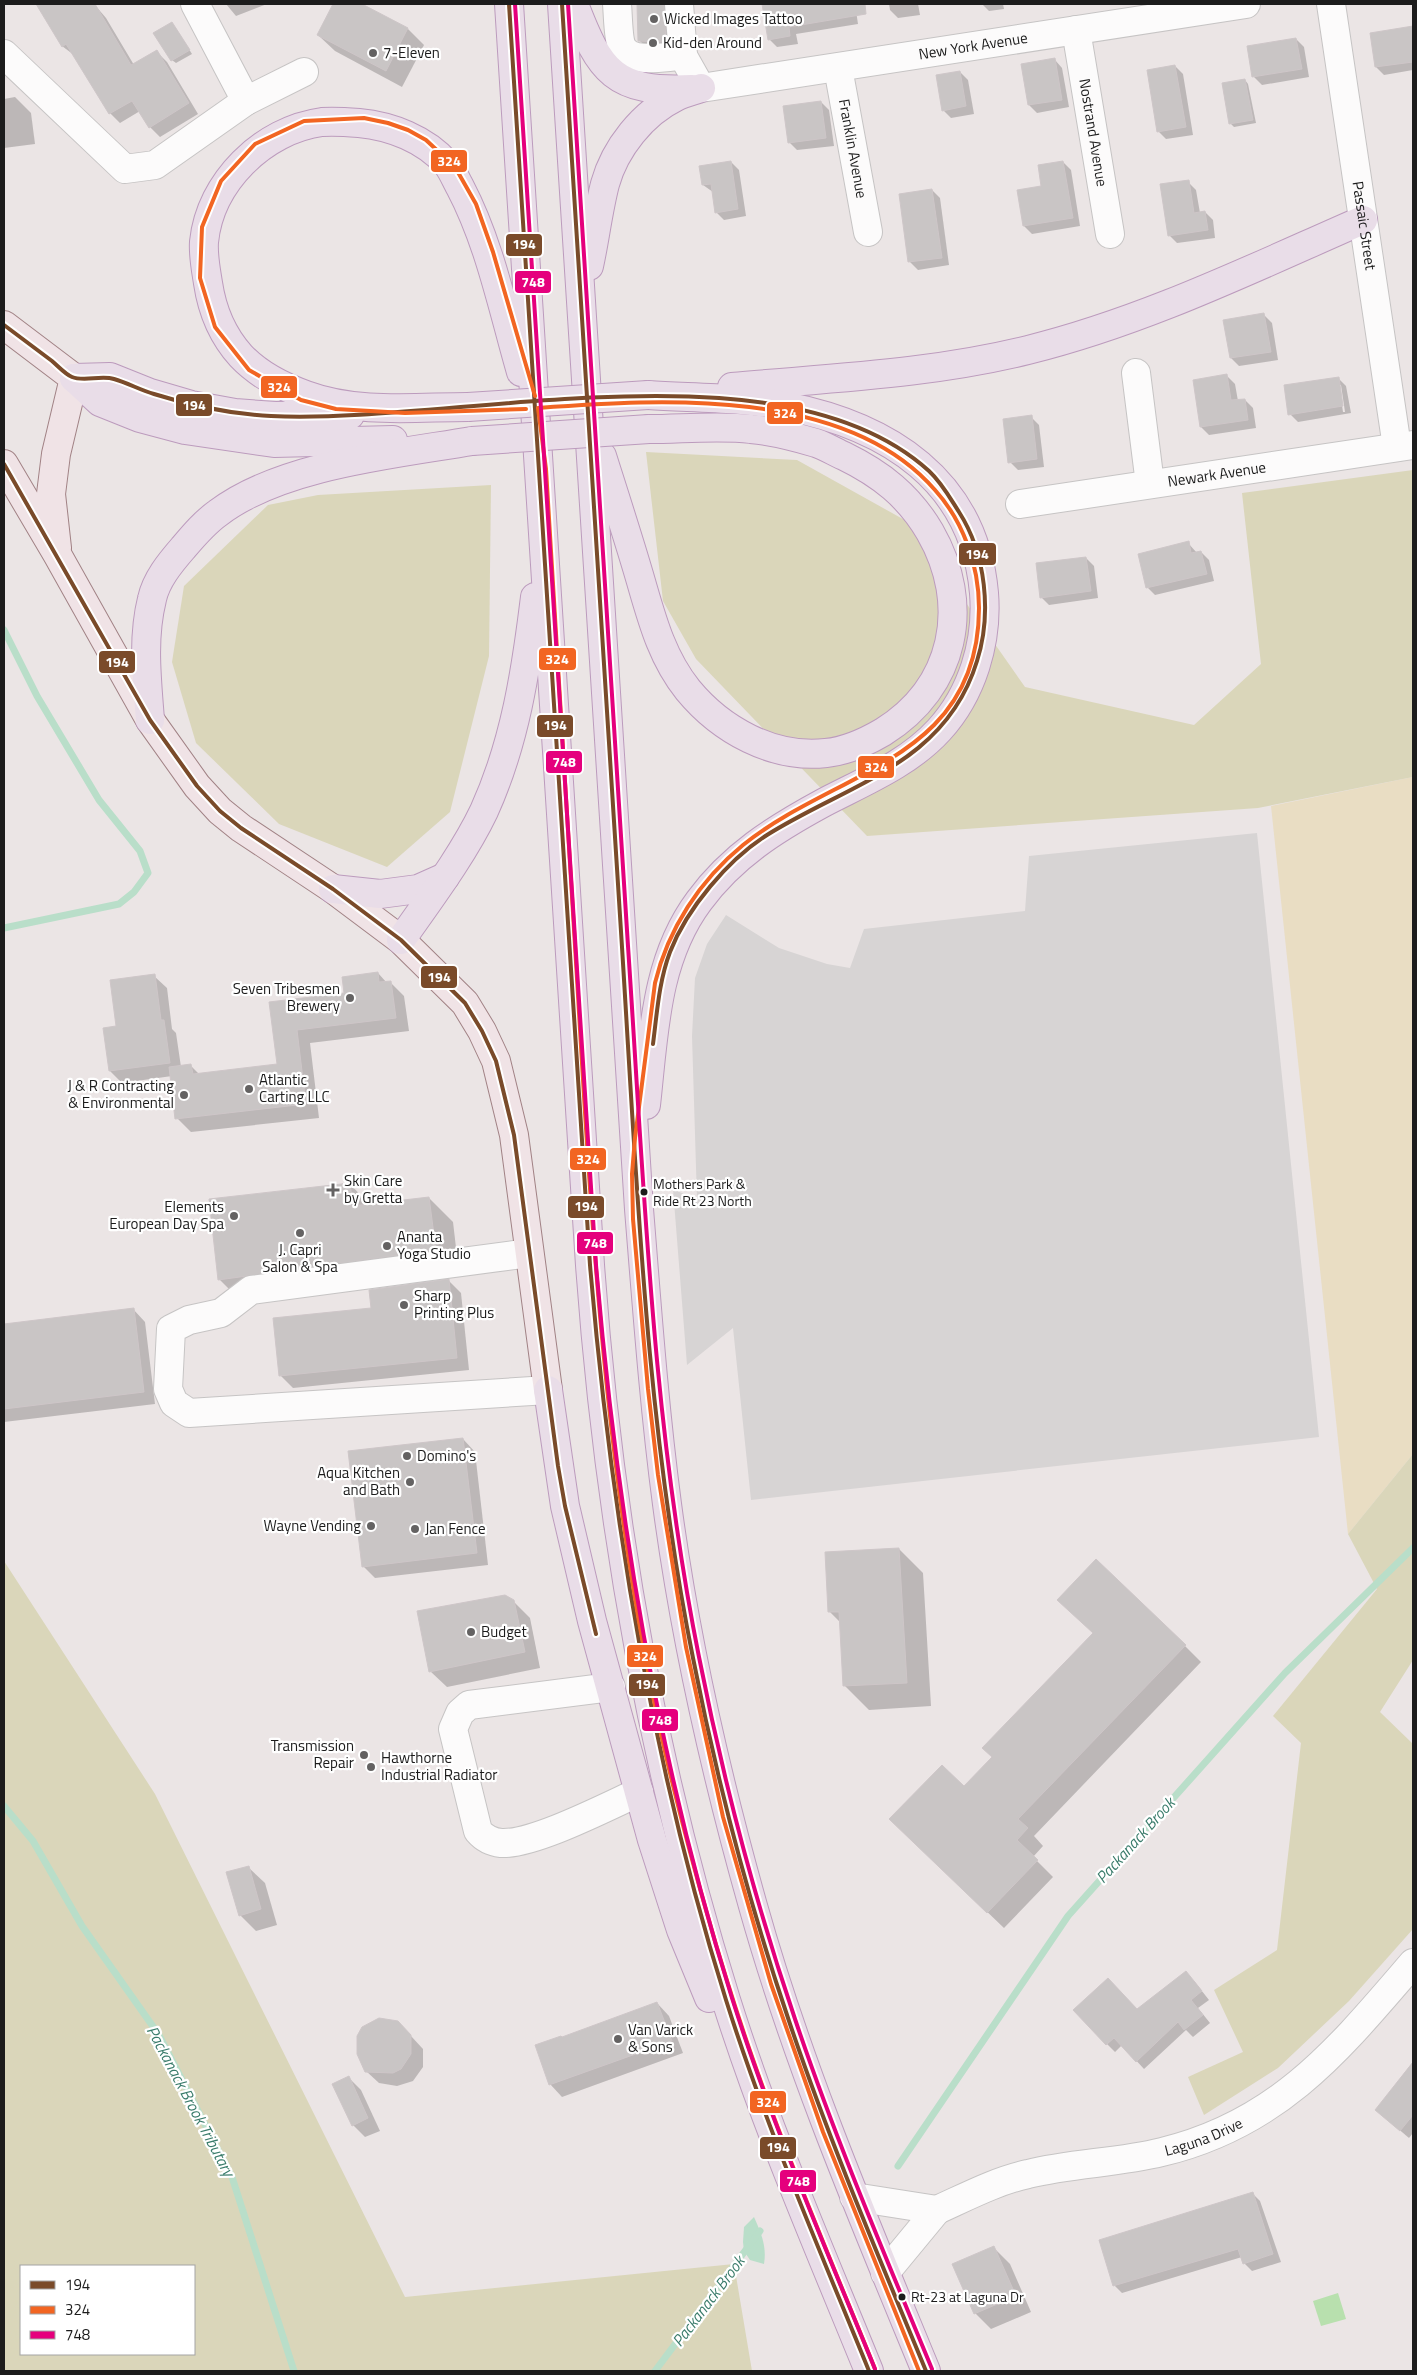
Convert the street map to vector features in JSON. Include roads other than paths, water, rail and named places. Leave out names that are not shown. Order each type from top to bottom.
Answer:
[{"type":"highway","points":[[508,4],[596,1349],[615,1516],[640,1662],[665,1779],[702,1922],[754,2082],[782,2160],[869,2371]]},
{"type":"highway","points":[[562,4],[638,1178],[659,1438],[668,1508],[696,1669],[733,1832],[754,1910],[800,2053],[854,2197],[926,2371]]},
{"type":"highway","points":[[574,4],[594,52],[605,67],[620,78],[639,86],[661,89],[701,88]]},
{"type":"highway","points":[[582,300],[605,183],[618,154],[634,130],[654,111],[676,97],[701,88]]},
{"type":"highway","points":[[468,407],[372,407],[308,396],[278,382],[241,355],[218,323],[211,304],[204,244],[208,222],[230,177],[264,144],[284,133],[322,122],[380,125],[400,132],[434,152],[448,165],[476,217],[536,422]]},
{"type":"highway","points":[[74,378],[110,377],[150,393],[191,405],[235,413],[275,416],[354,415],[648,395],[917,370],[972,362],[1027,350],[1085,334],[1143,314],[1363,220]]},
{"type":"highway","points":[[74,378],[100,402],[140,418],[185,430],[230,438],[290,443],[472,441],[649,429],[750,428],[817,443],[870,469],[906,498],[922,519],[944,562],[951,585],[953,610],[951,636],[945,658],[936,679],[924,698],[897,723],[864,744],[828,753],[803,754],[759,744],[720,720],[689,690],[662,648],[625,527],[589,418]]},
{"type":"highway","points":[[638,1178],[662,979],[671,949],[696,904],[728,866],[765,836],[899,763],[938,732],[963,697],[972,676],[982,636],[985,607],[980,566],[968,526],[958,509],[929,471],[888,442],[838,420],[783,405],[648,395]]},
{"type":"highway","points":[[150,720],[146,638],[152,598],[171,562],[200,528],[236,500],[294,477],[356,460],[472,441]]},
{"type":"highway","points":[[401,940],[445,877],[483,812],[508,751],[525,679],[543,534]]},
{"type":"highway","points":[[333,889],[380,894],[418,889],[445,877]]},
{"type":"highway","points":[[548,1390],[565,1506],[610,1687],[639,1792],[681,1930],[712,2006],[754,2082]]},
{"type":"main road","points":[[4,326],[74,378],[56,454],[52,486],[58,554]]},
{"type":"main road","points":[[4,464],[58,554],[150,720],[197,786],[220,811],[241,828],[333,889],[401,940],[464,1003],[482,1031],[496,1061],[514,1135],[548,1390]]},
{"type":"street","points":[[195,4],[246,101]]},
{"type":"street","points":[[616,4],[622,46],[627,53],[638,58],[683,56]]},
{"type":"street","points":[[679,4],[683,56],[701,88]]},
{"type":"street","name":"New York Avenue","points":[[701,88],[1246,4]]},
{"type":"street","name":"Passaic Street","points":[[1331,4],[1363,220],[1405,446]]},
{"type":"street","name":"Nostrand Avenue","points":[[1076,30],[1110,234]]},
{"type":"street","points":[[4,54],[125,169],[155,165],[246,101],[304,72]]},
{"type":"street","name":"Franklin Avenue","points":[[838,68],[868,232]]},
{"type":"street","points":[[1136,373],[1150,484]]},
{"type":"street","name":"Newark Avenue","points":[[1020,504],[1405,446]]},
{"type":"street","points":[[530,1253],[251,1290],[221,1313],[189,1320],[171,1329],[168,1389],[174,1403],[189,1413],[548,1390]]},
{"type":"street","points":[[610,1687],[469,1705],[464,1708],[453,1729],[478,1831],[486,1839],[499,1843],[539,1835],[639,1792]]},
{"type":"street","name":"Laguna Drive","points":[[885,2273],[936,2210],[1002,2181],[1028,2174],[1162,2152],[1204,2140],[1231,2128],[1270,2106],[1308,2078],[1343,2044],[1413,1963]]},
{"type":"street","points":[[854,2197],[936,2210]]},
{"type":"waterway","name":"Packanack Brook Tributary","points":[[4,630],[37,696],[99,800],[140,851],[148,873],[134,892],[119,904],[4,928]]},
{"type":"waterway","name":"Packanack Brook","points":[[898,2166],[1068,1916],[1285,1673],[1413,1548]]},
{"type":"waterway","name":"Packanack Brook Tributary","points":[[4,1806],[33,1841],[82,1926],[159,2035],[232,2177],[294,2371]]},
{"type":"waterway","name":"Packanack Brook","points":[[655,2371],[760,2231]]},
{"type":"place","name":"Wicked Images Tattoo","points":[[654,19]]},
{"type":"place","name":"Kid-den Around","points":[[653,43]]},
{"type":"place","name":"7-Eleven","points":[[373,53]]},
{"type":"place","name":"Seven Tribesmen Brewery","points":[[350,998]]},
{"type":"place","name":"Atlantic Carting LLC","points":[[249,1089]]},
{"type":"place","name":"J & R Contracting & Environmental","points":[[184,1095]]},
{"type":"place","name":"Skin Care by Gretta","points":[[333,1190]]},
{"type":"place","name":"Mothers Park & Ride Rt 23 North","points":[[644,1192]]},
{"type":"place","name":"Elements European Day Spa","points":[[234,1216]]},
{"type":"place","name":"J. Capri Salon & Spa","points":[[300,1233]]},
{"type":"place","name":"Ananta Yoga Studio","points":[[387,1246]]},
{"type":"place","name":"Sharp Printing Plus","points":[[404,1305]]},
{"type":"place","name":"Domino's","points":[[407,1456]]},
{"type":"place","name":"Aqua Kitchen and Bath","points":[[410,1482]]},
{"type":"place","name":"Wayne Vending","points":[[371,1526]]},
{"type":"place","name":"Jan Fence","points":[[415,1529]]},
{"type":"place","name":"Budget","points":[[471,1632]]},
{"type":"place","name":"Transmission Repair","points":[[364,1755]]},
{"type":"place","name":"Hawthorne Industrial Radiator","points":[[371,1767]]},
{"type":"place","name":"Van Varick & Sons","points":[[618,2039]]},
{"type":"place","name":"Rt-23 at Laguna Dr","points":[[902,2297]]}]
